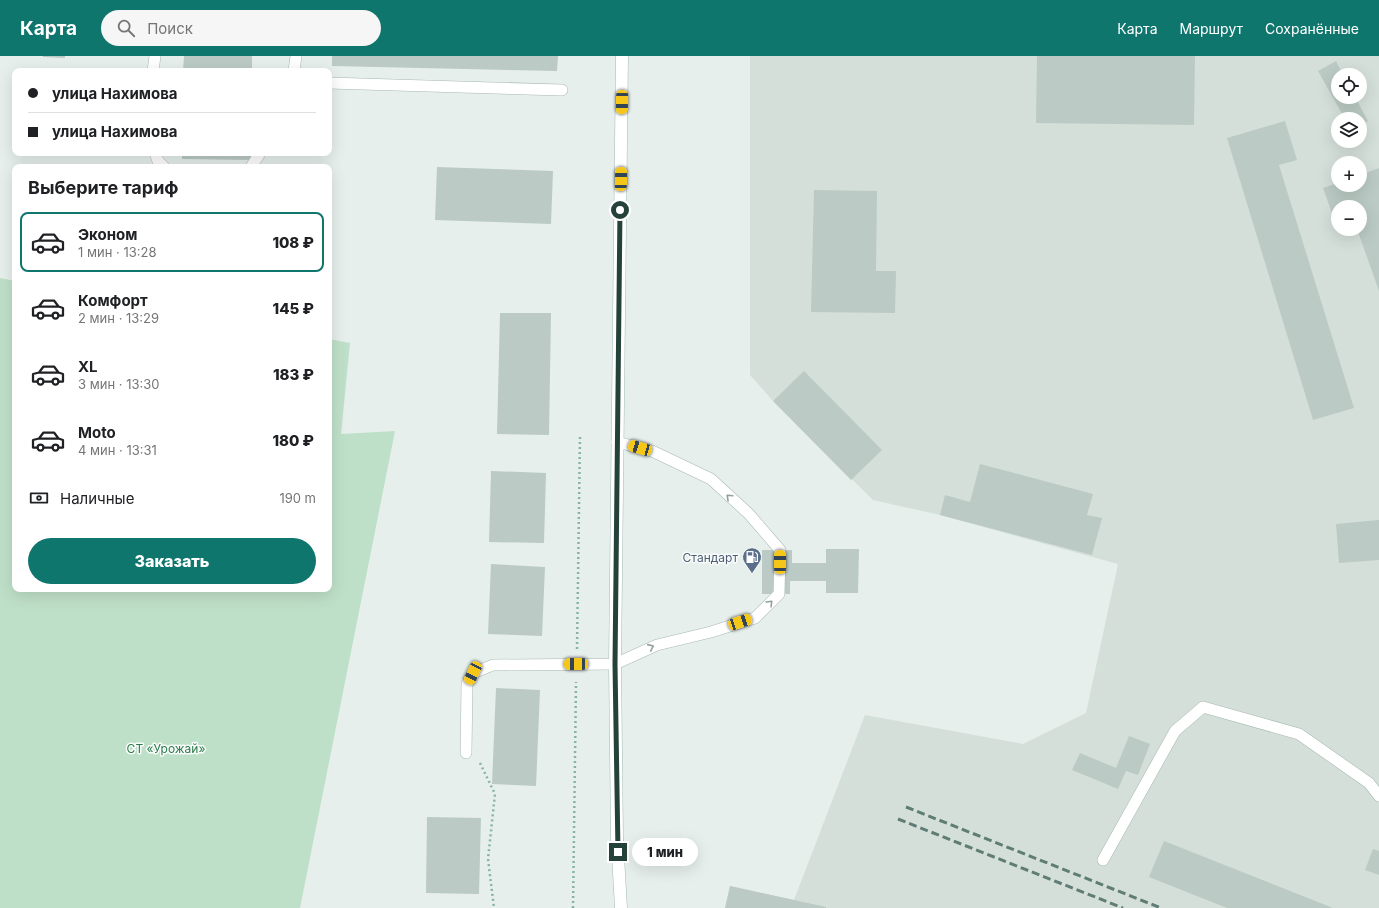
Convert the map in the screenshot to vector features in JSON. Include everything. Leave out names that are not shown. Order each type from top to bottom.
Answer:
[{"type":"main road","points":[[621,908],[617,838],[615,664],[622,56]]},
{"type":"lane","points":[[153,68],[155,56]]},
{"type":"lane","points":[[294,68],[296,56]]},
{"type":"lane","points":[[332,83],[562,90]]},
{"type":"lane","points":[[466,753],[468,684],[473,673],[493,665],[615,664],[657,645],[711,632],[755,618],[779,594],[780,550],[749,514],[711,479],[652,451],[618,442]]},
{"type":"lane","points":[[1103,860],[1175,731],[1203,707],[1299,734],[1369,783],[1379,796]]},
{"type":"path","points":[[466,753],[477,757],[495,794],[488,859],[494,908]]},
{"type":"shaded area","points":[[750,56],[1379,56],[1379,908],[725,908],[730,886],[794,900],[865,715],[1023,744],[1086,713],[1118,564],[940,515],[873,500],[773,401],[750,375]]},
{"type":"green space","name":"СТ «Урожай»","points":[[0,278],[12,280],[12,592],[332,592],[332,340],[350,343],[341,434],[395,431],[300,908],[0,908]]},
{"type":"building","points":[[65,56],[65,58],[43,57]]},
{"type":"building","points":[[184,56],[252,56],[252,68],[183,68]]},
{"type":"building","points":[[332,56],[558,56],[557,71],[332,66]]},
{"type":"building","points":[[1037,56],[1195,56],[1194,125],[1036,123]]},
{"type":"building","points":[[1336,61],[1340,68],[1331,68],[1331,94],[1318,71]]},
{"type":"building","points":[[1337,104],[1359,104],[1363,112],[1341,112]]},
{"type":"building","points":[[1285,121],[1297,160],[1279,165],[1354,408],[1313,420],[1227,138]]},
{"type":"building","points":[[182,156],[251,156],[251,160],[182,159]]},
{"type":"building","points":[[437,167],[553,171],[551,224],[435,220]]},
{"type":"building","points":[[1379,168],[1379,291],[1359,236],[1367,236],[1367,200],[1331,200],[1331,210],[1323,188],[1331,185],[1331,192],[1367,192],[1367,172]]},
{"type":"building","points":[[814,190],[877,191],[876,271],[896,271],[895,313],[811,312]]},
{"type":"building","points":[[500,313],[551,313],[549,435],[497,434]]},
{"type":"building","points":[[804,371],[882,450],[851,480],[773,401]]},
{"type":"building","points":[[980,464],[1093,494],[1087,515],[1102,518],[1092,555],[940,515],[945,495],[970,502]]},
{"type":"building","points":[[491,471],[546,473],[544,543],[489,542]]},
{"type":"building","points":[[1379,520],[1379,560],[1339,563],[1336,524]]},
{"type":"building","points":[[826,549],[859,549],[858,593],[826,593],[826,581],[790,581],[790,594],[762,594],[762,550],[792,550],[792,563],[826,563]]},
{"type":"building","points":[[491,564],[545,567],[542,636],[488,634]]},
{"type":"building","points":[[496,688],[540,690],[536,786],[492,784]]},
{"type":"building","points":[[1129,736],[1150,744],[1138,775],[1126,771],[1118,789],[1072,770],[1080,753],[1116,768]]},
{"type":"building","points":[[427,817],[481,818],[479,894],[426,893]]},
{"type":"building","points":[[1164,841],[1333,908],[1227,908],[1149,877]]},
{"type":"building","points":[[1373,849],[1379,851],[1379,875],[1365,870]]},
{"type":"building","points":[[730,886],[826,907],[826,908],[725,908]]},
{"type":"railway","points":[[906,807],[1161,908]]},
{"type":"railway","points":[[898,819],[1123,908]]},
{"type":"place","name":"Стандарт","points":[[752,574]]},
{"type":"route","points":[[618,852],[615,664],[620,210]]}]
